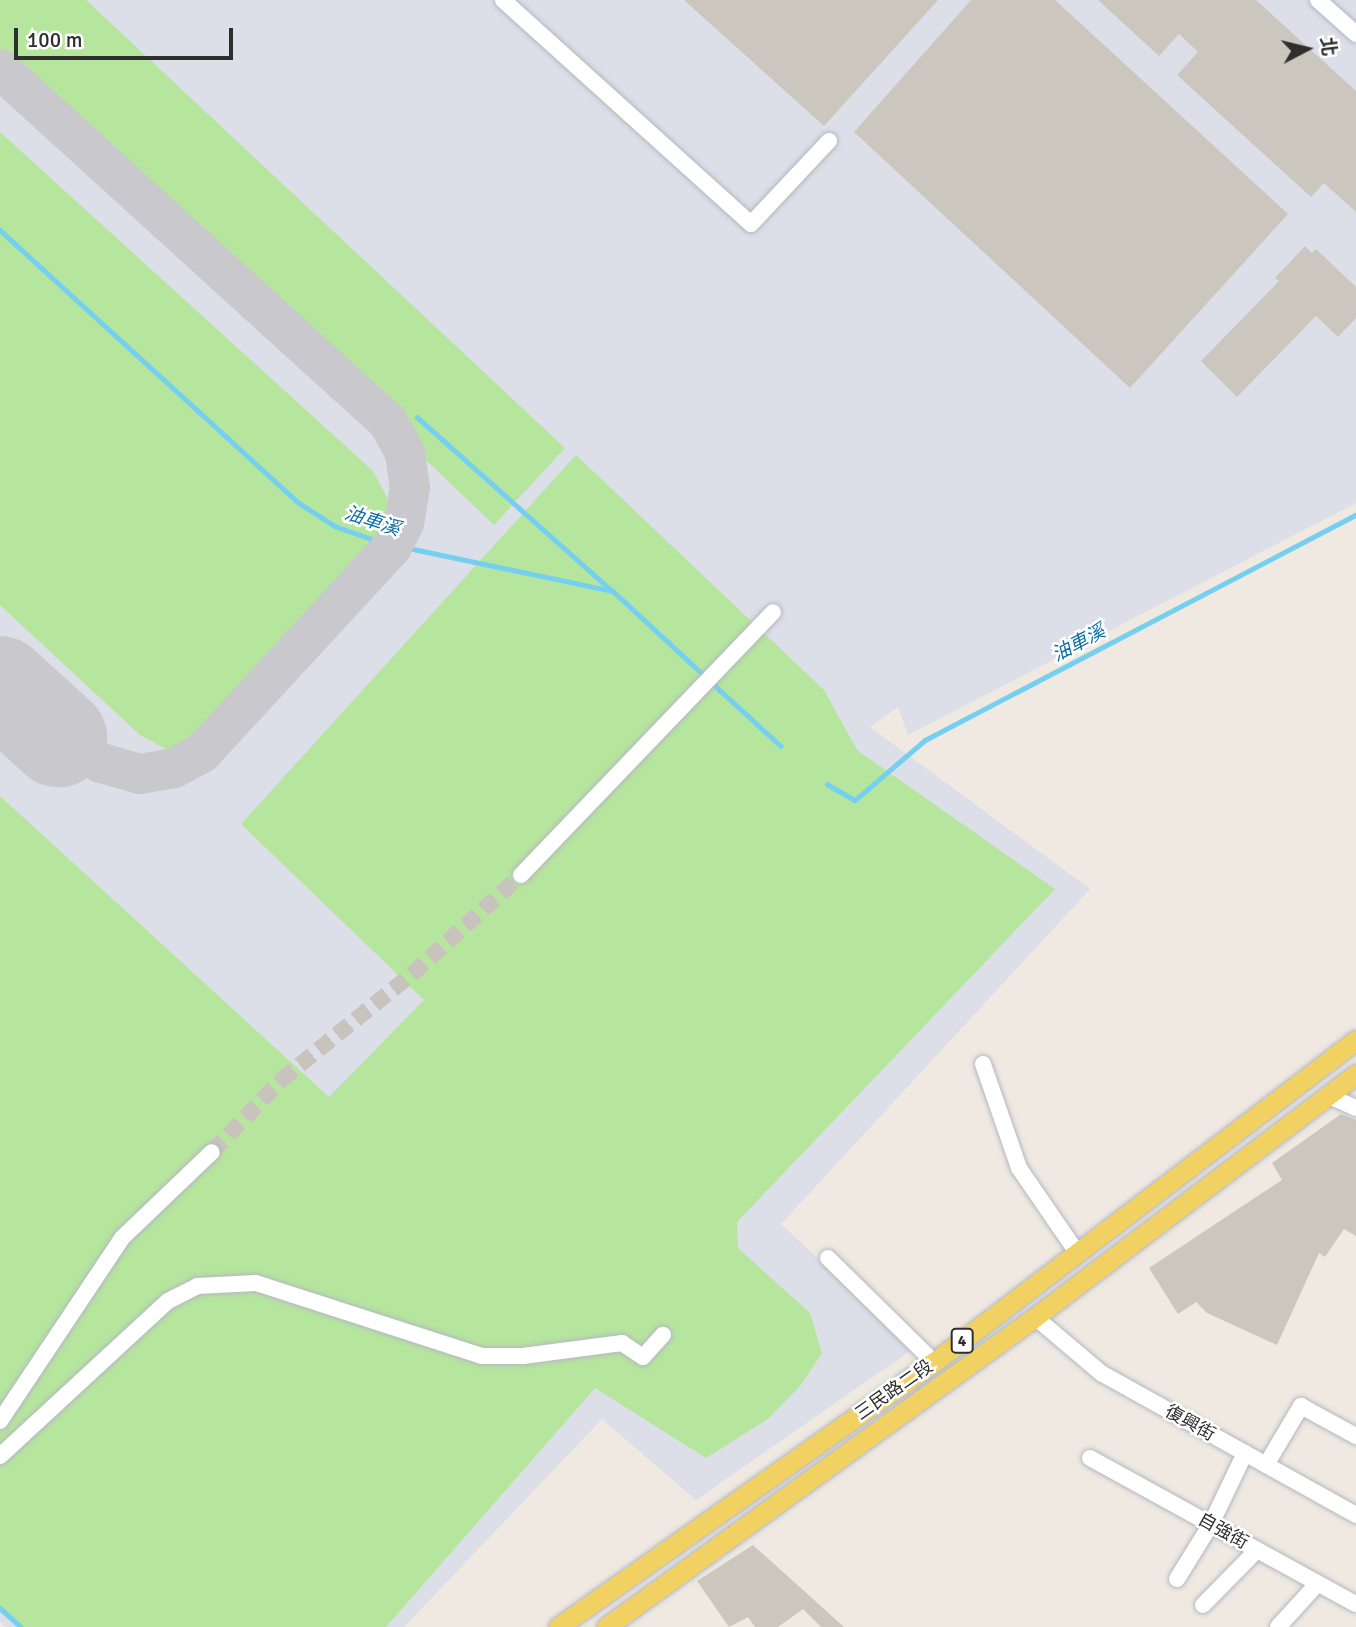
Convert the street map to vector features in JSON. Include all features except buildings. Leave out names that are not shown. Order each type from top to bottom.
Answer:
[{"type":"main road","name":"三民路二段","points":[[558,1627],[934,1362],[1356,1040]]},
{"type":"main road","name":"三民路二段","points":[[606,1627],[1035,1317],[1356,1074]]},
{"type":"street","points":[[503,0],[751,224],[829,141]]},
{"type":"street","points":[[1318,0],[1356,34]]},
{"type":"street","points":[[521,875],[696,697],[773,612]]},
{"type":"street","points":[[983,1065],[1019,1168],[1079,1254]]},
{"type":"street","points":[[1329,1096],[1356,1108]]},
{"type":"street","points":[[0,1421],[122,1238],[212,1152]]},
{"type":"street","points":[[828,1258],[934,1362]]},
{"type":"street","points":[[0,1455],[168,1301],[197,1286],[224,1282],[256,1283],[482,1356],[523,1356],[622,1343],[643,1357],[663,1335]]},
{"type":"street","name":"復興街","points":[[1035,1317],[1101,1373],[1356,1515]]},
{"type":"street","points":[[1266,1465],[1301,1406],[1356,1436]]},
{"type":"street","points":[[1177,1579],[1211,1524],[1245,1454]]},
{"type":"street","name":"自強街","points":[[1090,1458],[1356,1604]]},
{"type":"street","points":[[1203,1605],[1257,1550]]},
{"type":"street","points":[[1278,1627],[1318,1583]]},
{"type":"shaded area","points":[[0,0],[1356,0],[1356,503],[908,735],[898,707],[870,727],[1090,889],[781,1224],[914,1348],[696,1500],[602,1419],[404,1627],[6,1627],[0,1622]]},
{"type":"green space","points":[[0,0],[86,0],[565,448],[494,525],[0,54]]},
{"type":"green space","points":[[0,132],[373,471],[403,528],[393,566],[236,739],[202,753],[168,750],[140,735],[0,605]]},
{"type":"green space","points":[[576,455],[824,690],[857,750],[1055,889],[737,1222],[738,1248],[810,1313],[822,1353],[800,1386],[768,1419],[706,1458],[595,1388],[386,1627],[21,1627],[0,1608],[0,796],[329,1097],[424,1000],[241,824]]},
{"type":"waterway","name":"油車溪","points":[[0,230],[299,503],[335,526],[380,542],[613,591],[706,677]]},
{"type":"waterway","points":[[417,417],[612,591]]},
{"type":"waterway","name":"油車溪","points":[[827,784],[855,800],[925,740],[1356,515]]},
{"type":"waterway","name":"油車溪","points":[[712,683],[781,746]]},
{"type":"waterway","points":[[0,1608],[21,1627]]},
{"type":"taxiway","points":[[0,69],[388,422],[405,453],[410,487],[404,523],[392,547],[202,753],[174,768],[140,774],[101,763],[58,738]]},
{"type":"runway","points":[[0,685],[58,738]]},
{"type":"tunnel","points":[[212,1152],[281,1080],[412,974],[521,875]]}]
